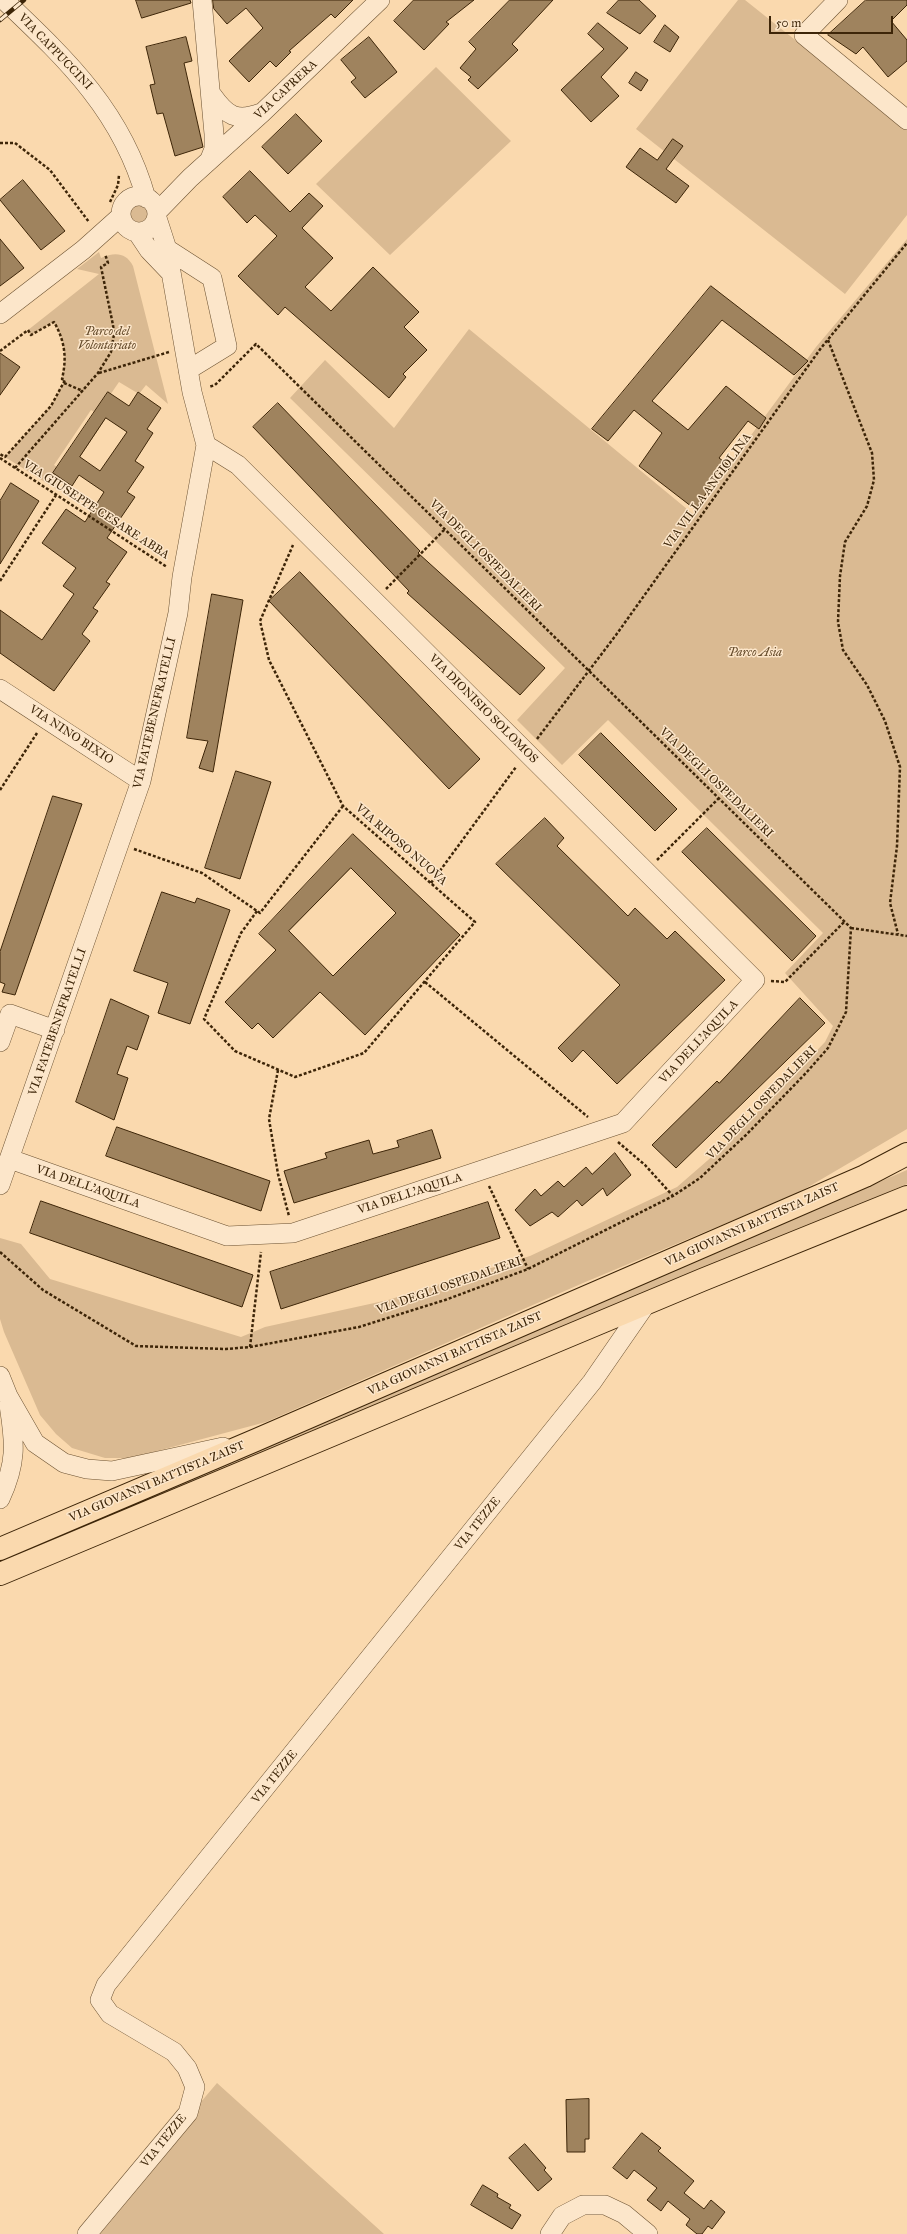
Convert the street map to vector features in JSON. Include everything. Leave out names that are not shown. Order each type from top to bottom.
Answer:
[{"type":"main road","name":"VIA GIOVANNI BATTISTA ZAIST","points":[[0,1549],[256,1440],[865,1176],[907,1154]]},
{"type":"main road","name":"VIA GIOVANNI BATTISTA ZAIST","points":[[0,1574],[646,1304],[907,1197]]},
{"type":"street","name":"VIA CAPPUCCINI","points":[[4,0],[76,71],[101,102],[126,148],[153,208]]},
{"type":"street","points":[[202,0],[212,95],[214,141],[210,159]]},
{"type":"street","name":"VIA CAPRERA","points":[[124,218],[152,227],[153,208],[190,178],[263,112],[380,0]]},
{"type":"street","points":[[838,0],[804,35],[907,120]]},
{"type":"street","points":[[212,95],[222,109],[235,118],[247,118],[263,112]]},
{"type":"street","name":"VIA CAPPUCCINI","points":[[124,218],[127,183],[126,148]]},
{"type":"street","points":[[0,314],[124,218],[134,197],[153,208]]},
{"type":"street","name":"VIA FATEBENEFRATELLI","points":[[0,1185],[142,781],[178,613],[182,577],[206,445],[192,392],[166,249],[153,208]]},
{"type":"street","points":[[124,218],[149,250],[171,273]]},
{"type":"street","points":[[166,249],[212,278],[227,346],[188,370]]},
{"type":"street","name":"VIA DIONISIO SOLOMOS","points":[[206,445],[238,466],[755,980]]},
{"type":"street","name":"VIA NINO BIXIO","points":[[0,689],[142,781]]},
{"type":"street","name":"VIA DELL'AQUILA","points":[[10,1160],[227,1236],[293,1233],[481,1170],[604,1131],[623,1123],[755,980]]},
{"type":"street","points":[[0,1042],[10,1014],[55,1030]]},
{"type":"street","name":"VIA TEZZE","points":[[87,2234],[188,2113],[195,2087],[187,2068],[174,2052],[110,2014],[100,2000],[106,1985],[592,1382],[646,1304]]},
{"type":"street","points":[[0,1376],[8,1396],[35,1443],[64,1463],[87,1469],[112,1471],[256,1440]]},
{"type":"street","points":[[0,1499],[10,1479],[15,1443],[8,1396]]},
{"type":"street","points":[[550,2234],[562,2216],[583,2205],[605,2205],[624,2214],[648,2234]]},
{"type":"path","points":[[0,142],[15,143],[50,170],[100,238],[108,263],[101,266],[114,334],[110,352],[98,373],[15,468]]},
{"type":"path","points":[[119,170],[118,185],[124,218]]},
{"type":"path","name":"VIA VILLA ANGIOLINA","points":[[430,883],[588,672],[828,340],[907,243]]},
{"type":"path","points":[[0,351],[28,330],[31,335],[54,322],[65,348],[65,364],[62,379],[65,380],[64,383],[83,391]]},
{"type":"path","points":[[828,340],[872,453],[874,480],[867,506],[845,542],[840,576],[838,622],[843,650],[867,685],[885,721],[900,767],[897,846],[890,903],[898,934]]},
{"type":"path","name":"VIA DEGLI OSPEDALIERI","points":[[0,1252],[43,1290],[136,1346],[226,1349],[250,1347],[359,1327],[445,1300],[528,1268],[673,1196],[700,1178],[747,1134],[828,1048],[846,1012],[851,928],[845,921],[588,672],[445,529],[256,344],[215,385],[192,392]]},
{"type":"path","points":[[98,373],[184,347]]},
{"type":"path","points":[[0,454],[5,457],[23,440],[51,406],[64,383]]},
{"type":"path","name":"VIA GIUSEPPE CESARE ABBA","points":[[0,458],[182,577]]},
{"type":"path","points":[[0,581],[56,495]]},
{"type":"path","points":[[301,528],[260,621],[269,660],[343,806]]},
{"type":"path","points":[[374,601],[445,529]]},
{"type":"path","points":[[0,790],[46,719]]},
{"type":"path","points":[[646,871],[719,798]]},
{"type":"path","name":"VIA RIPOSO NUOVA","points":[[343,806],[475,922],[364,1053],[295,1077],[235,1051],[204,1019],[241,933],[257,911],[260,913],[343,806]]},
{"type":"path","points":[[119,845],[144,851],[202,873],[257,911]]},
{"type":"path","points":[[755,980],[785,982],[845,921]]},
{"type":"path","points":[[851,928],[907,936]]},
{"type":"path","points":[[425,982],[645,1165],[673,1196]]},
{"type":"path","points":[[278,1070],[269,1119],[278,1174],[293,1233]]},
{"type":"path","points":[[481,1170],[528,1268]]},
{"type":"path","points":[[250,1347],[263,1234]]},
{"type":"green space","points":[[738,0],[745,0],[907,129],[907,215],[845,294],[636,129]]},
{"type":"green space","points":[[436,67],[511,141],[390,255],[316,184]]},
{"type":"green space","points":[[139,202],[147,205],[150,213],[147,221],[139,224],[131,221],[128,213],[131,205]]},
{"type":"green space","name":"Parco Asia","points":[[907,239],[907,1129],[798,1193],[583,1283],[266,1422],[131,1458],[105,1458],[72,1448],[56,1434],[40,1415],[4,1332],[0,1319],[0,1238],[21,1244],[50,1279],[241,1337],[265,1327],[388,1300],[530,1256],[677,1187],[730,1141],[825,1042],[833,1026],[785,973],[823,933],[608,720],[562,765],[517,720],[565,668],[290,398],[325,360],[394,428],[469,329],[693,514],[816,347]]},
{"type":"green space","name":"Parco del Volontariato","points":[[99,252],[101,258],[119,254],[127,258],[133,266],[168,404],[146,385],[139,394],[119,382],[97,414],[91,410],[54,465],[67,474],[56,489],[5,457],[51,406],[65,380],[62,379],[65,357],[63,343],[54,322],[31,335],[28,330],[99,274],[77,269]]},
{"type":"green space","points":[[907,1170],[907,1184],[0,1572],[0,1559]]},
{"type":"green space","points":[[217,2083],[384,2234],[89,2234]]},
{"type":"building","points":[[136,0],[190,0],[191,3],[142,18]]},
{"type":"building","points":[[213,0],[353,0],[335,18],[331,14],[289,51],[291,52],[276,67],[270,61],[249,82],[229,61],[263,28],[246,8],[227,24],[214,9]]},
{"type":"building","points":[[414,0],[474,0],[446,22],[449,24],[424,50],[394,21]]},
{"type":"building","points":[[510,0],[553,0],[512,44],[518,50],[478,89],[468,80],[471,77],[460,68],[476,49],[469,42]]},
{"type":"building","points":[[619,0],[639,0],[656,16],[640,34],[607,13]]},
{"type":"building","points":[[866,0],[907,0],[907,5],[891,21],[907,40],[907,61],[888,77],[863,47],[856,54],[828,35]]},
{"type":"building","points":[[598,23],[628,48],[601,77],[619,96],[591,122],[561,90],[604,49],[588,34]]},
{"type":"building","points":[[665,25],[679,37],[670,52],[654,42]]},
{"type":"building","points":[[186,37],[192,61],[184,63],[203,147],[175,156],[163,113],[157,114],[150,85],[155,84],[146,47]]},
{"type":"building","points":[[369,37],[397,72],[365,98],[351,82],[356,78],[341,60]]},
{"type":"building","points":[[636,72],[648,80],[641,91],[629,83]]},
{"type":"building","points":[[296,114],[322,141],[288,174],[262,147]]},
{"type":"building","points":[[673,139],[683,146],[666,169],[689,186],[676,203],[626,167],[640,148],[657,160]]},
{"type":"building","points":[[250,171],[290,212],[309,193],[323,206],[302,228],[333,258],[305,287],[331,311],[373,267],[419,312],[404,327],[427,350],[403,374],[406,377],[389,398],[285,307],[278,315],[238,276],[277,236],[255,215],[247,223],[223,197]]},
{"type":"building","points":[[23,180],[65,231],[41,250],[0,200]]},
{"type":"building","points":[[0,239],[24,268],[0,286]]},
{"type":"building","points":[[711,286],[808,361],[794,375],[722,320],[652,401],[688,430],[726,386],[766,418],[759,429],[748,421],[719,458],[731,467],[719,479],[716,477],[696,510],[639,466],[662,433],[634,410],[608,441],[592,429]]},
{"type":"building","points":[[0,353],[20,367],[0,395]]},
{"type":"building","points":[[108,392],[129,406],[138,392],[161,408],[147,429],[153,433],[135,461],[144,467],[127,492],[135,497],[107,538],[127,552],[106,582],[110,584],[93,608],[98,611],[82,634],[90,641],[54,691],[0,653],[0,610],[42,640],[74,594],[63,586],[76,568],[42,543],[66,509],[85,522],[104,492],[79,475],[72,486],[53,473]],"holes":[[[106,418],[127,432],[100,471],[80,457]]]},
{"type":"building","points":[[278,403],[420,551],[418,553],[545,668],[520,695],[407,593],[409,591],[253,427]]},
{"type":"building","points":[[11,483],[39,501],[0,564],[0,501]]},
{"type":"building","points":[[300,572],[480,759],[449,789],[269,601]]},
{"type":"building","points":[[212,594],[243,600],[213,772],[199,768],[208,741],[187,738]]},
{"type":"building","points":[[601,733],[677,809],[655,831],[579,755]]},
{"type":"building","points":[[236,771],[271,782],[240,879],[205,868]]},
{"type":"building","points":[[53,796],[82,804],[15,995],[2,992],[5,984],[0,982],[0,952]]},
{"type":"building","points":[[545,818],[564,838],[557,846],[628,916],[635,908],[667,939],[675,931],[725,980],[617,1084],[583,1050],[572,1062],[558,1048],[620,985],[496,864]]},
{"type":"building","points":[[707,828],[816,936],[792,961],[682,852]]},
{"type":"building","points":[[353,834],[460,935],[365,1035],[320,992],[273,1038],[258,1023],[252,1029],[225,1002],[276,950],[259,934]],"holes":[[[351,868],[396,913],[333,976],[289,931]]]},
{"type":"building","points":[[162,892],[195,903],[197,898],[230,910],[190,1024],[158,1013],[168,983],[134,971]]},
{"type":"building","points":[[800,998],[825,1023],[676,1168],[652,1145],[717,1081],[719,1083]]},
{"type":"building","points":[[111,999],[149,1016],[137,1050],[127,1046],[117,1074],[128,1078],[114,1120],[76,1102]]},
{"type":"building","points":[[117,1127],[270,1181],[261,1211],[106,1156]]},
{"type":"building","points":[[432,1130],[441,1158],[294,1203],[284,1171],[327,1158],[325,1153],[369,1140],[373,1154],[399,1147],[397,1141]]},
{"type":"building","points":[[615,1153],[631,1175],[607,1196],[603,1188],[582,1206],[577,1200],[558,1217],[552,1212],[530,1226],[515,1210],[535,1189],[541,1196],[558,1181],[564,1187],[586,1167],[592,1174]]},
{"type":"building","points":[[41,1201],[253,1275],[242,1307],[30,1233]]},
{"type":"building","points":[[488,1202],[500,1238],[281,1309],[270,1272]]},
{"type":"building","points":[[589,2099],[589,2139],[585,2139],[585,2152],[567,2152],[566,2100]]},
{"type":"building","points":[[642,2133],[661,2148],[658,2151],[694,2181],[684,2193],[704,2209],[711,2200],[725,2212],[712,2229],[708,2226],[702,2234],[697,2234],[686,2225],[690,2219],[668,2201],[661,2211],[647,2200],[657,2188],[634,2170],[627,2179],[613,2168]]},
{"type":"building","points":[[525,2144],[546,2168],[544,2170],[552,2179],[538,2191],[509,2158]]},
{"type":"building","points":[[483,2185],[498,2194],[497,2197],[511,2205],[509,2208],[521,2215],[512,2229],[471,2205]]},
{"type":"railway","points":[[0,20],[24,0]]}]
